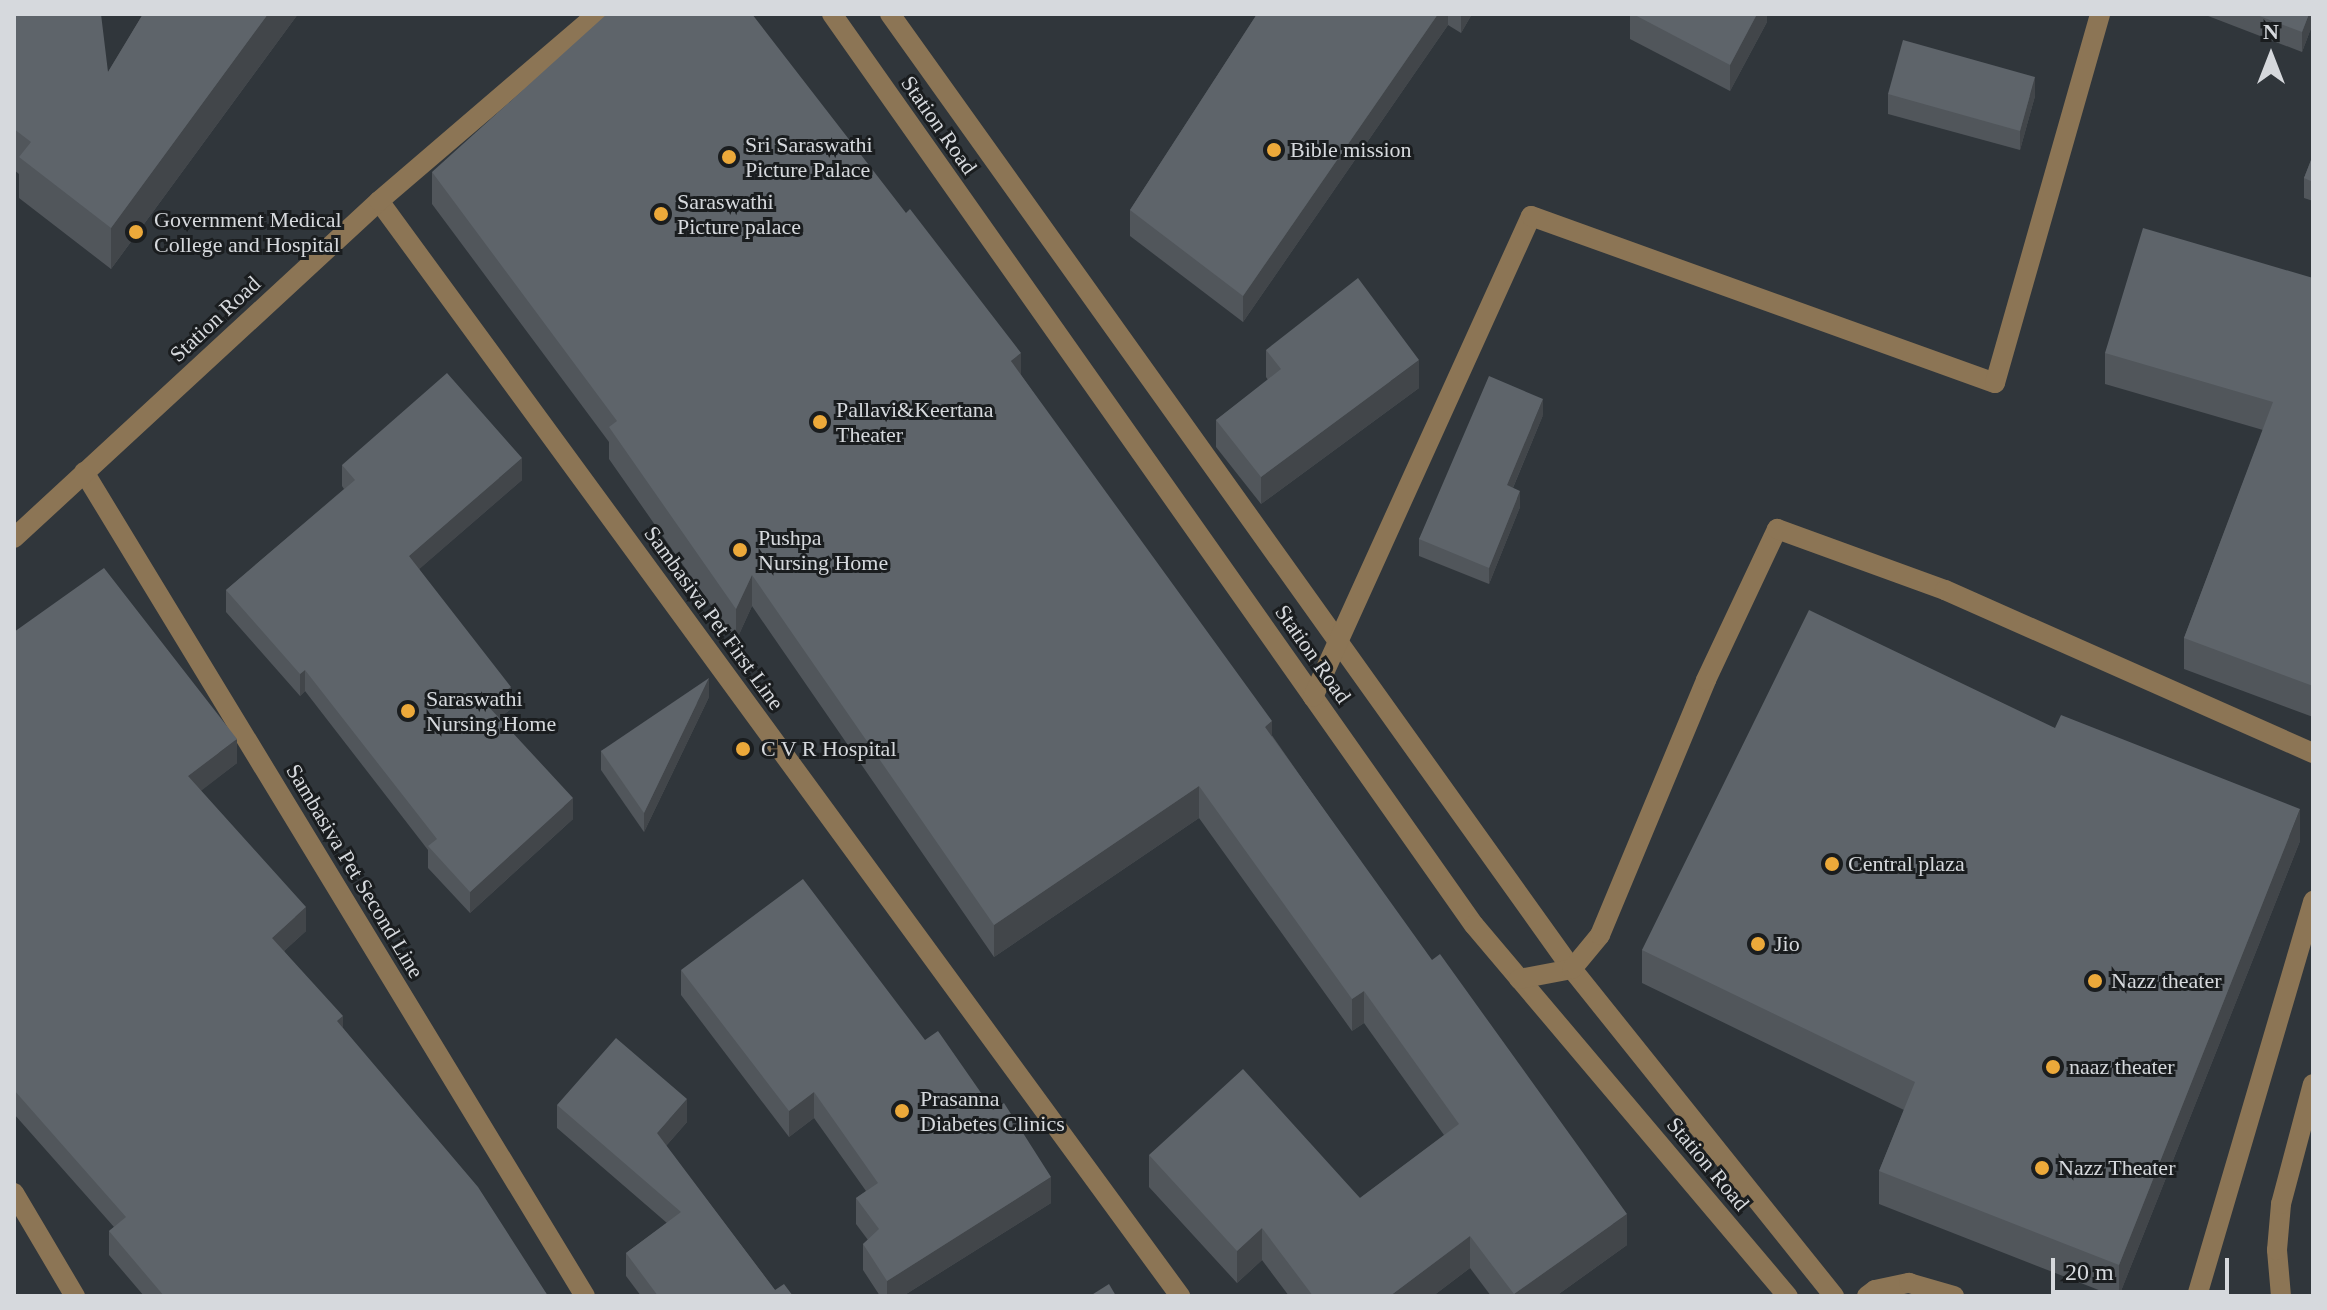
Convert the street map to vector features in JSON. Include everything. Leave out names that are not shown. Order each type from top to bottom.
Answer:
[{"type":"street","name":"Station Road","points":[[14,538],[379,201],[597,14]]},
{"type":"street","name":"Station Road","points":[[832,14],[1474,925],[1788,1296]]},
{"type":"street","points":[[890,14],[1572,969],[1834,1296]]},
{"type":"street","points":[[1313,697],[1531,216],[1995,383],[2100,14]]},
{"type":"street","name":"Sambasiva Pet First Line","points":[[379,201],[1180,1296]]},
{"type":"street","name":"Sambasiva Pet Second Line","points":[[84,472],[585,1296]]},
{"type":"street","points":[[1519,979],[1572,969],[1600,935],[1706,680],[1777,529],[1945,590],[2313,753]]},
{"type":"street","points":[[2197,1296],[2313,901]]},
{"type":"street","points":[[2281,1296],[2277,1250],[2281,1204],[2313,1084]]},
{"type":"street","points":[[14,1193],[75,1296]]},
{"type":"street","points":[[1867,1296],[1875,1290],[1909,1283],[1954,1296]]},
{"type":"building","points":[[14,14],[101,14],[108,72],[143,14],[268,14],[111,228],[19,157],[31,142],[14,129]]},
{"type":"building","points":[[607,14],[752,14],[906,213],[910,209],[1021,353],[1011,361],[1272,721],[1265,727],[1432,960],[1440,954],[1627,1214],[1514,1294],[1470,1236],[1390,1296],[1313,1296],[1262,1228],[1237,1251],[1149,1155],[1243,1069],[1360,1198],[1459,1124],[1364,991],[1352,999],[1199,786],[994,925],[752,575],[736,609],[609,427],[617,421],[432,172]]},
{"type":"building","name":"Bible mission","points":[[1257,14],[1438,14],[1243,296],[1130,210]]},
{"type":"building","points":[[1633,14],[1757,14],[1730,65]]},
{"type":"building","points":[[2254,14],[2309,14],[2302,32]]},
{"type":"building","points":[[1903,40],[2035,77],[2020,131],[1888,94]]},
{"type":"building","points":[[2313,155],[2313,182],[2304,178]]},
{"type":"building","points":[[2143,228],[2313,278],[2313,686],[2184,638],[2273,402],[2105,353]]},
{"type":"building","points":[[1358,278],[1419,360],[1261,477],[1216,420],[1281,369],[1266,350]]},
{"type":"building","points":[[447,373],[522,458],[409,556],[511,687],[487,705],[573,798],[470,892],[428,846],[437,839],[305,670],[300,674],[226,590],[355,480],[342,465]]},
{"type":"building","points":[[1489,376],[1543,399],[1507,485],[1520,491],[1489,568],[1419,539]]},
{"type":"building","points":[[104,568],[237,739],[188,776],[306,907],[272,938],[343,1016],[337,1021],[478,1187],[548,1296],[164,1296],[109,1231],[126,1217],[14,1090],[14,632]]},
{"type":"building","points":[[1809,610],[2055,728],[2061,715],[2300,809],[2119,1265],[1879,1171],[1915,1082],[1642,950]]},
{"type":"building","points":[[709,678],[644,813],[601,751]]},
{"type":"building","points":[[803,879],[925,1040],[938,1031],[993,1110],[1004,1103],[1051,1177],[887,1281],[863,1244],[879,1229],[856,1198],[878,1183],[814,1092],[789,1111],[681,970]]},
{"type":"building","points":[[616,1038],[687,1099],[657,1133],[775,1290],[784,1284],[793,1296],[658,1296],[626,1253],[681,1212],[557,1105]]},
{"type":"building","points":[[1109,1284],[1116,1296],[1090,1296]]},
{"type":"place","name":"Bible mission","points":[[1274,150]]},
{"type":"place","name":"Sri Saraswathi Picture Palace","points":[[729,157]]},
{"type":"place","name":"Saraswathi Picture palace","points":[[661,214]]},
{"type":"place","name":"Government Medical College and Hospital","points":[[136,232]]},
{"type":"place","name":"Pallavi&Keertana Theater","points":[[820,422]]},
{"type":"place","name":"Pushpa Nursing Home","points":[[740,550]]},
{"type":"place","name":"Saraswathi Nursing Home","points":[[408,711]]},
{"type":"place","name":"C V R Hospital","points":[[743,749]]},
{"type":"place","name":"Central plaza","points":[[1832,864]]},
{"type":"place","name":"Jio","points":[[1758,944]]},
{"type":"place","name":"Nazz theater","points":[[2095,981]]},
{"type":"place","name":"naaz theater","points":[[2053,1067]]},
{"type":"place","name":"Prasanna Diabetes Clinics","points":[[902,1111]]},
{"type":"place","name":"Nazz Theater","points":[[2042,1168]]}]
